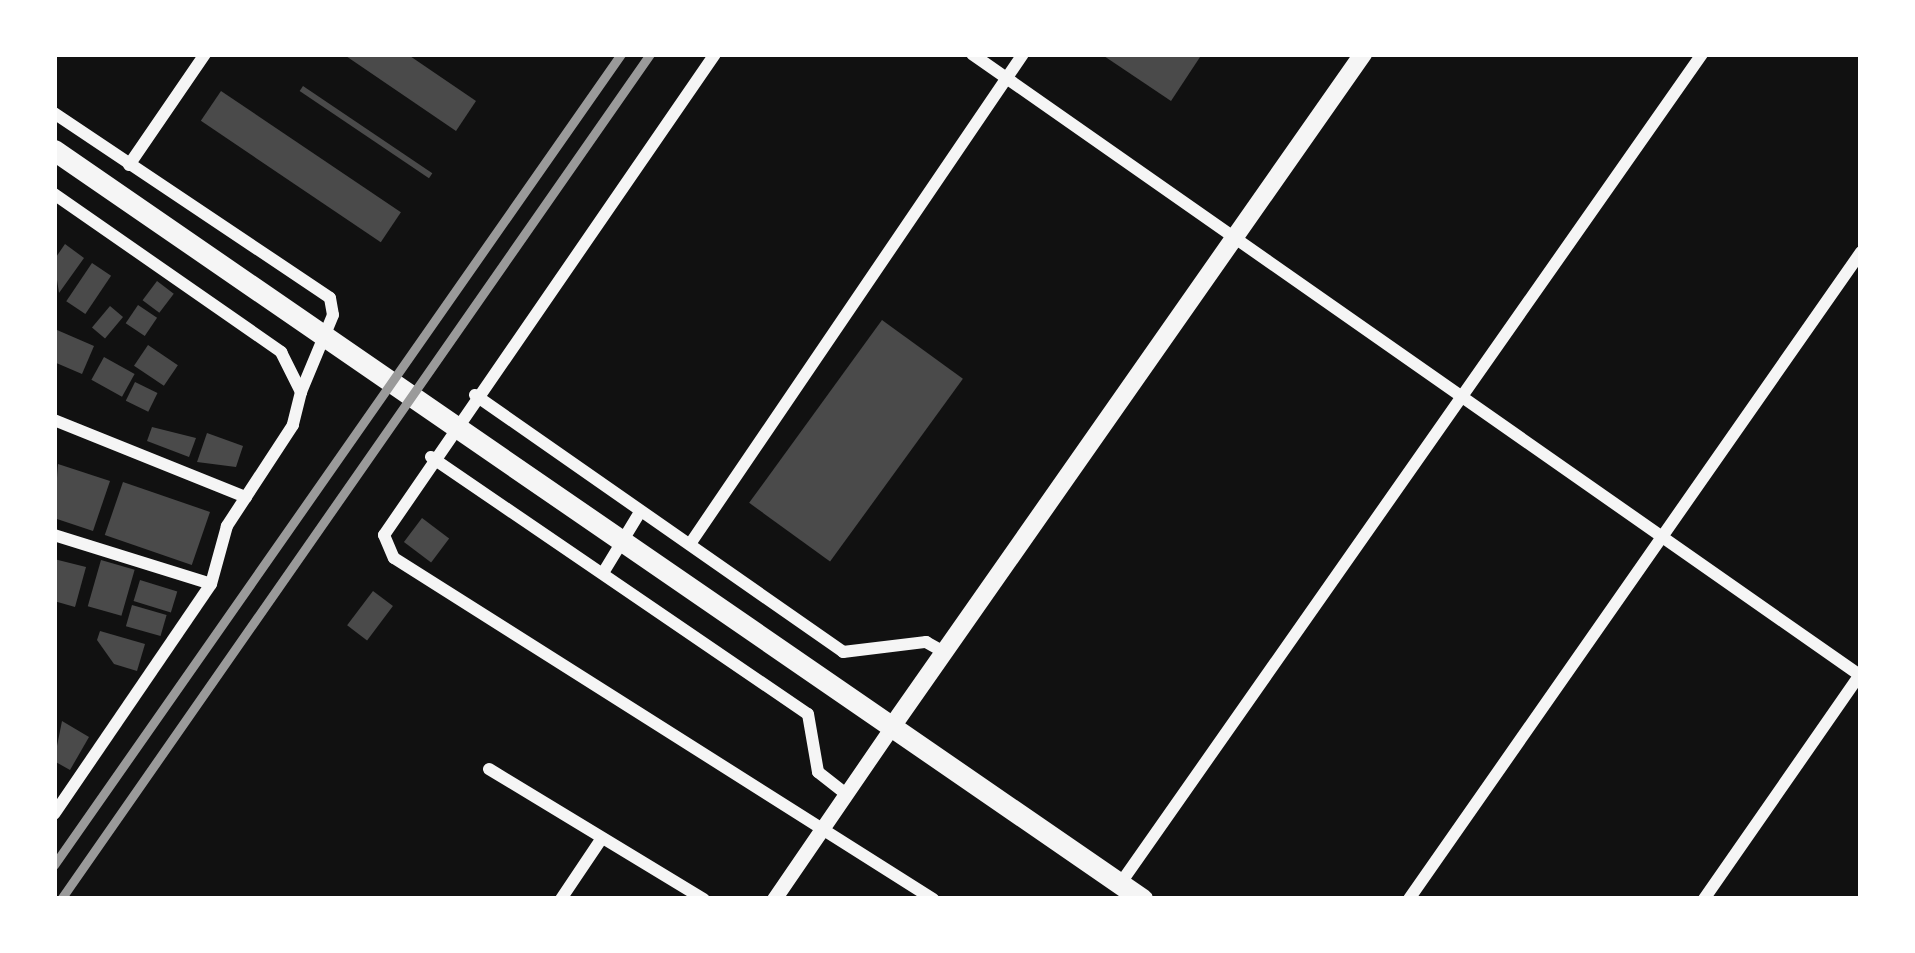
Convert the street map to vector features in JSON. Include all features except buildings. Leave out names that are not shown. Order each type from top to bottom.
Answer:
[{"type":"highway","points":[[54,150],[1142,899]]},
{"type":"main road","points":[[891,728],[1364,54]]},
{"type":"street","points":[[129,165],[205,54]]},
{"type":"street","points":[[715,54],[431,457],[384,535],[394,558],[933,899]]},
{"type":"street","points":[[972,54],[1860,674],[1704,899]]},
{"type":"street","points":[[690,544],[1023,54]]},
{"type":"street","points":[[1120,884],[1702,54]]},
{"type":"street","points":[[54,113],[329,298],[333,315],[293,425],[227,526],[211,584],[54,814]]},
{"type":"street","points":[[54,194],[281,352],[302,392]]},
{"type":"street","points":[[1409,899],[1861,252]]},
{"type":"street","points":[[475,395],[843,652],[926,642],[944,652]]},
{"type":"street","points":[[54,420],[246,497]]},
{"type":"street","points":[[431,457],[808,714],[818,772],[846,794]]},
{"type":"street","points":[[603,573],[640,512]]},
{"type":"street","points":[[54,535],[211,584]]},
{"type":"street","points":[[774,899],[891,728]]},
{"type":"street","points":[[489,769],[704,899]]},
{"type":"street","points":[[561,899],[602,838]]},
{"type":"railway","points":[[54,865],[621,54]]},
{"type":"railway","points":[[61,899],[650,54]]}]
